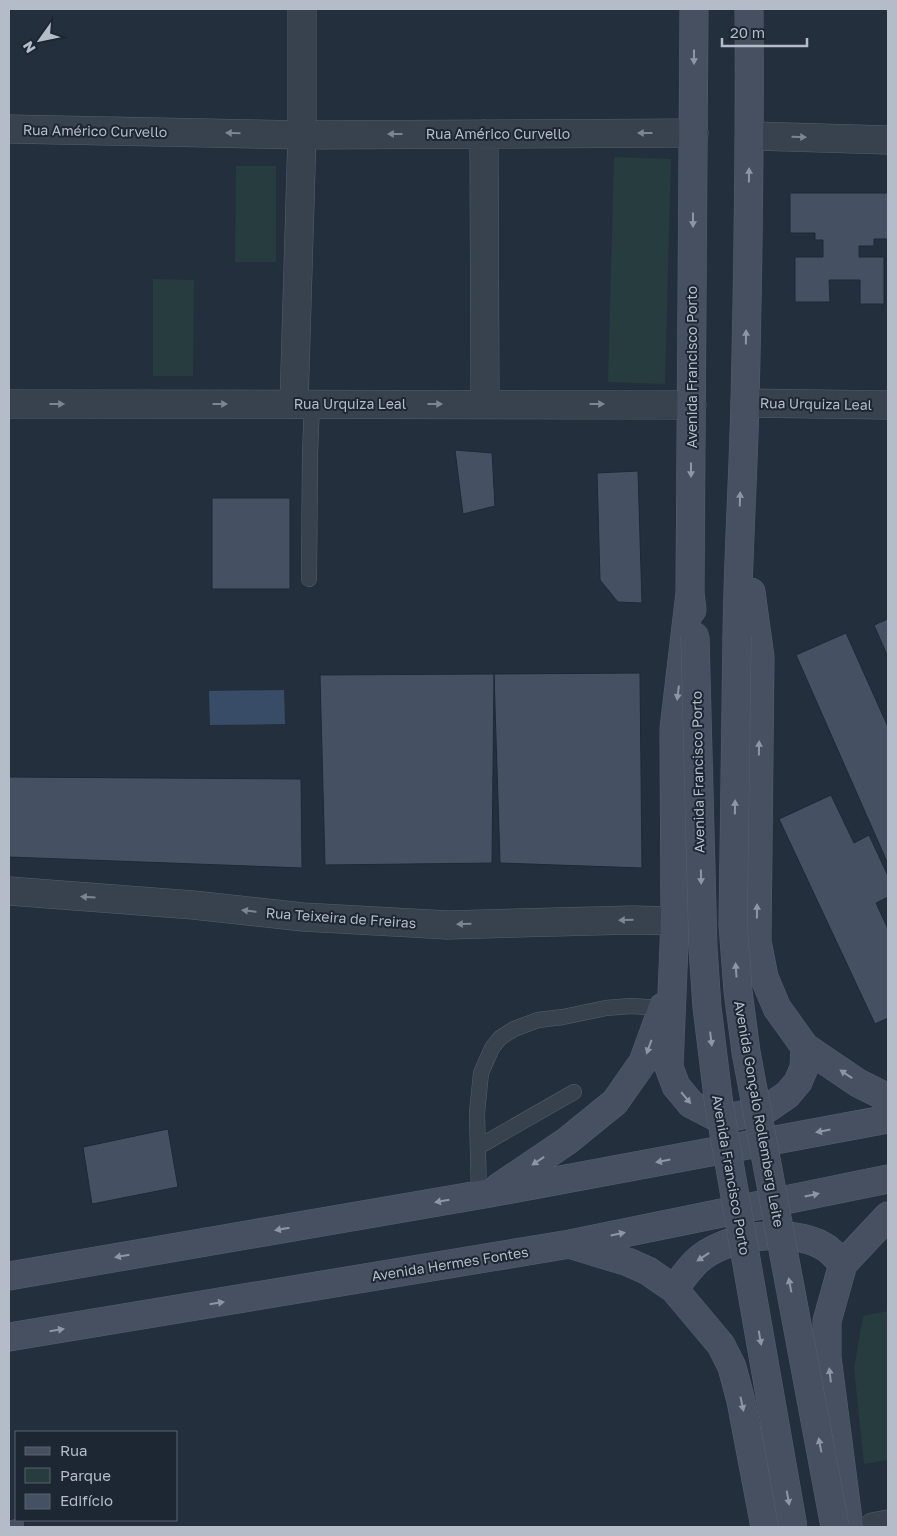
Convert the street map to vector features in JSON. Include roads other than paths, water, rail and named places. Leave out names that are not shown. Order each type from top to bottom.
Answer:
[{"type":"main road","name":"Avenida Francisco Porto","points":[[694,9],[690,593],[695,636],[703,938],[707,1007],[718,1105],[793,1527]]},
{"type":"main road","points":[[749,9],[750,136],[745,403],[739,533],[752,597],[760,657],[757,941],[764,978],[777,1008],[805,1048],[858,1083],[888,1098]]},
{"type":"main road","name":"Avenida Gonçalo Rollemberg Leite","points":[[739,533],[733,925],[738,991],[746,1052],[835,1527]]},
{"type":"main road","points":[[690,593],[674,729],[675,921],[667,996],[669,1067],[676,1086],[691,1104],[714,1116],[738,1116],[768,1108],[787,1095],[798,1082],[804,1068],[805,1048]]},
{"type":"main road","points":[[484,1194],[567,1141],[615,1102],[643,1062],[667,996]]},
{"type":"main road","points":[[9,1276],[484,1194],[888,1119]]},
{"type":"main road","name":"Avenida Hermes Fontes","points":[[9,1337],[570,1244],[888,1179]]},
{"type":"main road","points":[[849,1527],[827,1357],[827,1321],[843,1264],[888,1216]]},
{"type":"main road","points":[[674,1289],[696,1261],[705,1255],[724,1245],[754,1237],[794,1236],[809,1240],[824,1246],[843,1264]]},
{"type":"main road","points":[[570,1244],[628,1262],[648,1271],[674,1289],[721,1345],[732,1367],[742,1401],[765,1527]]},
{"type":"street","points":[[302,9],[303,404]]},
{"type":"street","name":"Rua Américo Curvello","points":[[9,129],[302,135],[694,133]]},
{"type":"street","points":[[484,134],[485,404]]},
{"type":"street","points":[[750,136],[888,140]]},
{"type":"street","name":"Rua Urquiza Leal","points":[[745,403],[888,405]]},
{"type":"street","name":"Rua Urquiza Leal","points":[[9,404],[692,405]]},
{"type":"street","name":"Rua Teixeira de Freiras","points":[[9,891],[193,905],[303,918],[425,924],[624,920],[675,921]]},
{"type":"street","points":[[873,1527],[888,1524]]},
{"type":"lane","points":[[303,404],[310,452],[309,579]]},
{"type":"lane","points":[[484,1194],[478,1147],[477,1113],[481,1072],[492,1048],[500,1038],[514,1029],[538,1020],[606,1008],[631,1006],[667,996]]},
{"type":"lane","points":[[478,1147],[574,1092]]},
{"type":"water","points":[[284,690],[285,724],[210,725],[209,691]]}]
